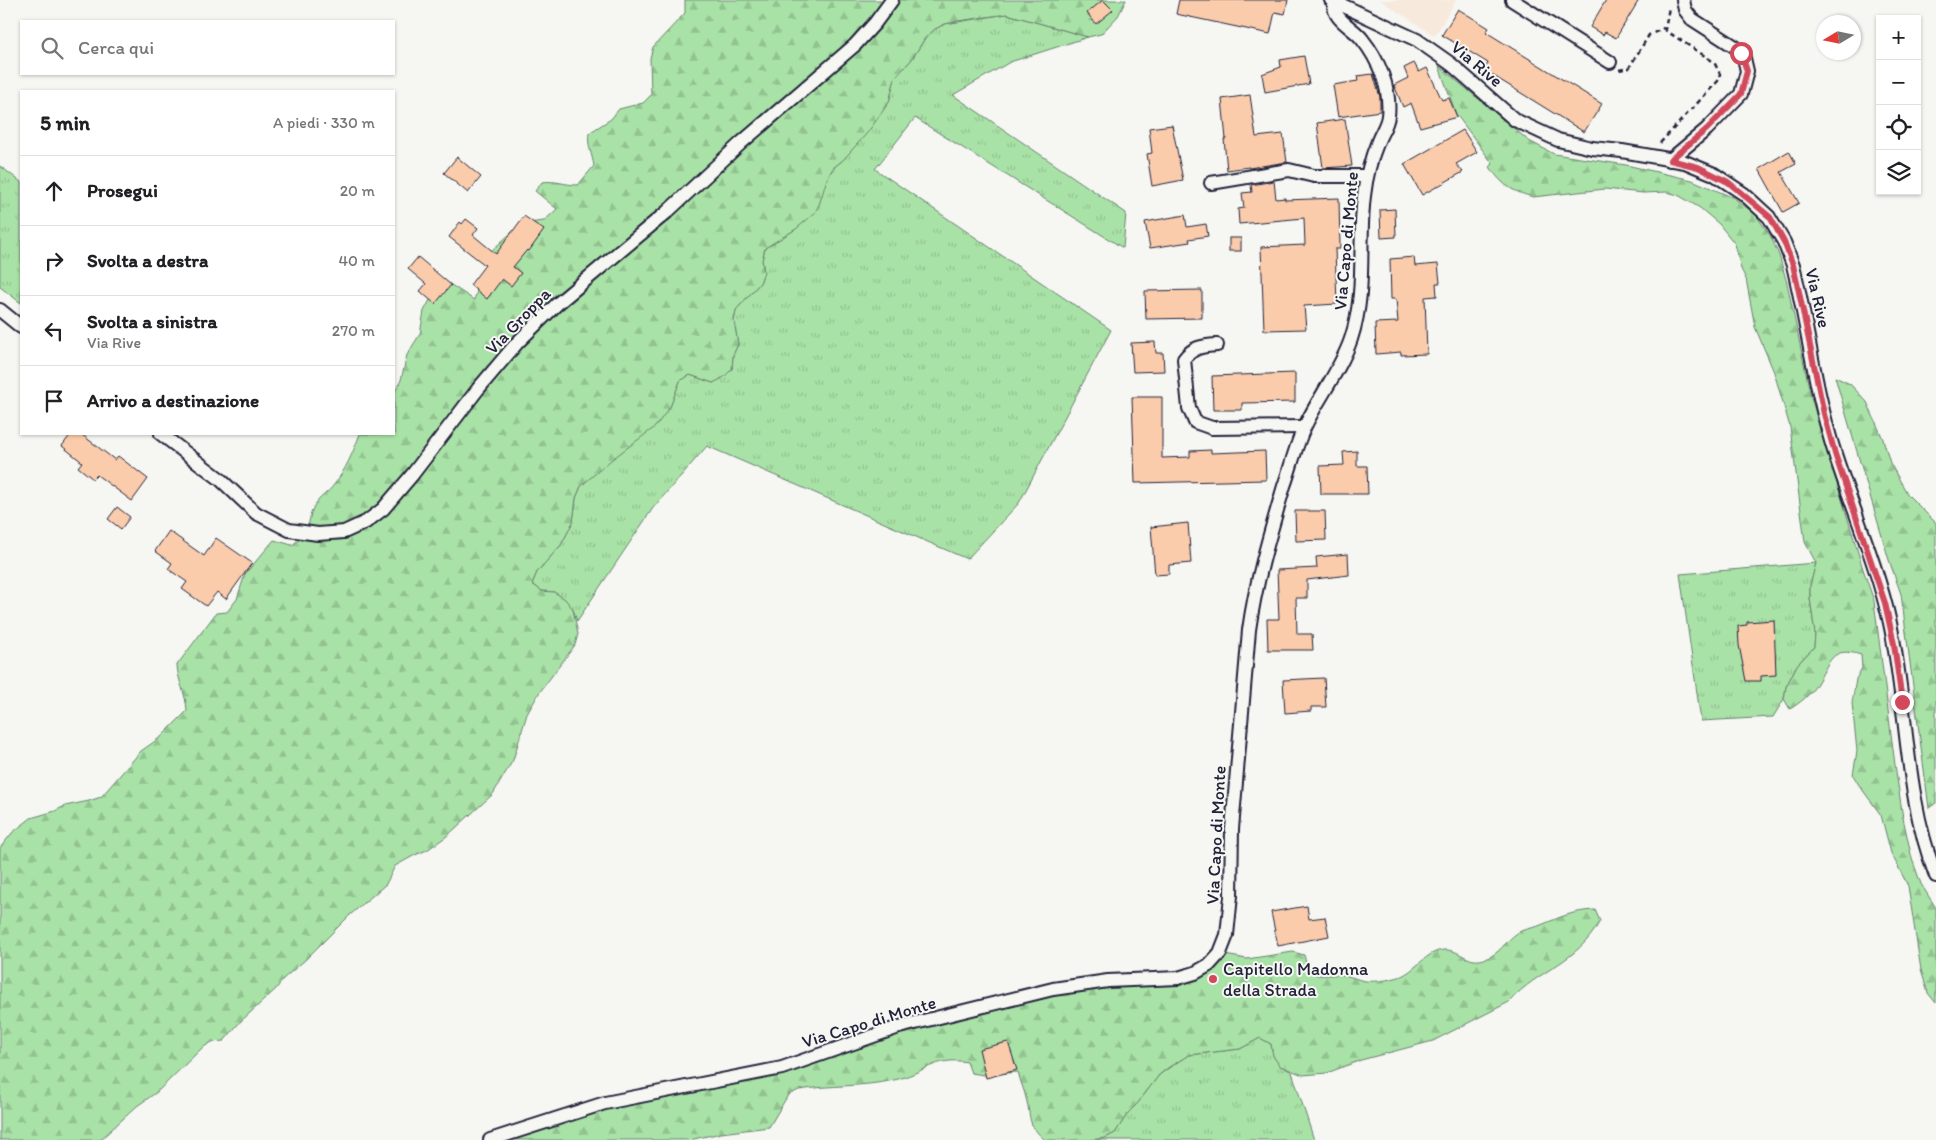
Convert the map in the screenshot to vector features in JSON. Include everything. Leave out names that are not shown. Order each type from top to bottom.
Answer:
[{"type":"street","name":"Via Groppa","points":[[162,435],[220,479],[256,513],[289,530],[318,534],[344,532],[366,522],[383,509],[412,476],[484,383],[517,344],[557,304],[667,212],[741,143],[855,45],[892,0]]},
{"type":"street","points":[[1512,0],[1610,62]]},
{"type":"street","points":[[1670,160],[1707,129],[1741,94],[1747,71],[1744,58],[1737,48],[1692,18],[1685,10],[1683,0]]},
{"type":"street","name":"Via Rive","points":[[1333,1],[1400,31],[1428,47],[1451,64],[1516,120],[1558,140],[1592,148],[1647,155],[1698,167],[1714,174],[1744,194],[1770,217],[1784,242],[1793,265],[1824,414],[1835,454],[1885,603],[1894,644],[1907,756],[1918,818],[1936,876]]},
{"type":"street","name":"Via Capo di Monte","points":[[490,1140],[604,1103],[782,1068],[899,1027],[1053,989],[1108,981],[1178,978],[1195,973],[1209,965],[1220,953],[1227,935],[1232,829],[1249,630],[1254,599],[1266,546],[1304,427],[1343,359],[1351,339],[1362,278],[1362,216],[1367,176],[1377,143],[1388,118],[1386,90],[1375,56],[1361,37],[1340,19],[1334,10],[1333,1]]},
{"type":"street","points":[[1211,183],[1289,170],[1314,176],[1367,176]]},
{"type":"street","points":[[0,310],[20,326]]},
{"type":"street","points":[[1217,345],[1190,350],[1184,359],[1189,408],[1195,422],[1212,428],[1304,427]]},
{"type":"path","points":[[1647,155],[1647,147],[1657,145],[1665,139],[1720,78],[1719,70],[1714,62],[1667,33],[1664,28],[1671,0]]},
{"type":"path","points":[[1610,62],[1620,71],[1630,68],[1650,35],[1664,28]]},
{"type":"shaded area","points":[[1380,0],[1456,0],[1435,36]]},
{"type":"green space","points":[[685,0],[1126,0],[1118,16],[1101,34],[1088,37],[1007,14],[945,24],[935,29],[925,38],[912,59],[895,78],[889,102],[868,132],[843,160],[833,168],[815,213],[796,229],[765,248],[762,260],[764,272],[760,283],[736,310],[734,321],[738,344],[733,355],[732,369],[723,378],[713,383],[690,375],[680,381],[670,407],[655,427],[611,460],[581,486],[576,498],[573,522],[561,545],[537,572],[532,584],[542,591],[554,592],[565,599],[573,609],[578,634],[575,645],[539,693],[527,714],[513,760],[493,794],[447,836],[427,850],[395,866],[386,884],[350,915],[284,978],[276,989],[240,1022],[224,1041],[212,1042],[202,1048],[157,1092],[137,1106],[100,1140],[0,1140],[0,848],[12,833],[31,818],[65,806],[101,797],[141,751],[161,737],[187,711],[177,665],[216,613],[227,612],[237,599],[245,574],[274,540],[292,545],[304,534],[313,508],[342,474],[360,435],[395,435],[395,392],[401,380],[407,355],[420,334],[424,311],[430,300],[445,281],[474,300],[490,252],[521,224],[544,221],[557,209],[535,191],[542,182],[578,185],[594,166],[589,146],[589,133],[611,119],[619,109],[643,103],[651,95],[650,58],[653,47],[685,13]]},
{"type":"green space","points":[[1007,14],[1088,37],[1010,62],[953,95],[1126,213],[1123,248],[915,118],[875,169],[1111,330],[1019,503],[967,559],[707,446],[653,508],[577,621],[573,609],[554,592],[542,591],[532,584],[537,572],[561,545],[573,522],[576,498],[581,486],[670,407],[680,381],[690,375],[713,383],[732,369],[733,355],[738,344],[734,321],[736,310],[760,283],[764,272],[762,260],[765,248],[796,229],[820,202],[822,190],[833,168],[843,160],[889,102],[895,78],[912,59],[925,38],[935,29],[945,24]]},
{"type":"green space","points":[[1439,66],[1529,141],[1554,154],[1626,165],[1692,180],[1734,198],[1755,214],[1770,235],[1779,255],[1787,283],[1811,397],[1874,601],[1903,818],[1912,859],[1921,884],[1936,908],[1936,1003],[1928,993],[1921,970],[1908,886],[1891,853],[1881,815],[1853,775],[1857,751],[1852,703],[1856,679],[1862,668],[1861,655],[1843,652],[1837,654],[1828,663],[1814,689],[1805,698],[1790,709],[1784,699],[1786,687],[1797,665],[1814,647],[1815,634],[1810,586],[1816,563],[1805,542],[1790,427],[1774,372],[1755,327],[1746,279],[1741,269],[1735,244],[1719,224],[1700,208],[1678,195],[1667,192],[1643,193],[1605,189],[1533,197],[1513,190],[1494,173],[1490,167],[1493,164],[1456,114]]},
{"type":"green space","points":[[0,166],[20,181],[20,302],[0,287]]},
{"type":"green space","points":[[1835,377],[1850,384],[1867,402],[1883,439],[1890,463],[1908,495],[1936,523],[1936,803],[1929,808],[1901,594],[1889,560]]},
{"type":"green space","points":[[1816,563],[1810,586],[1815,634],[1814,647],[1797,665],[1786,687],[1784,699],[1773,717],[1701,721],[1680,574]]},
{"type":"green space","points":[[1595,910],[1600,921],[1591,935],[1569,957],[1533,981],[1509,1002],[1433,1041],[1361,1060],[1327,1073],[1303,1075],[1280,1066],[1273,1056],[1271,1044],[1260,1038],[1240,1049],[1189,1055],[1159,1075],[1128,1113],[1115,1133],[1105,1138],[1045,1140],[1032,1125],[1018,1072],[984,1075],[971,1073],[967,1062],[946,1061],[894,1080],[799,1090],[788,1095],[769,1127],[721,1133],[689,1140],[502,1140],[572,1115],[715,1085],[870,1036],[1023,998],[1167,979],[1225,955],[1247,959],[1293,952],[1304,955],[1307,967],[1317,975],[1343,975],[1365,981],[1382,981],[1405,974],[1426,957],[1438,951],[1450,950],[1474,960],[1487,958],[1495,954],[1512,937],[1522,931],[1573,913]]},
{"type":"green space","points":[[1260,1038],[1271,1044],[1277,1061],[1292,1072],[1314,1140],[1090,1140],[1105,1138],[1115,1133],[1128,1113],[1159,1075],[1189,1055],[1240,1049]]},
{"type":"building","points":[[1103,0],[1113,10],[1096,24],[1087,13]]},
{"type":"building","points":[[1179,0],[1288,0],[1285,14],[1275,12],[1270,34],[1176,14]]},
{"type":"building","points":[[1606,0],[1639,0],[1616,38],[1605,32],[1603,35],[1590,27]]},
{"type":"building","points":[[1458,9],[1489,28],[1486,32],[1602,104],[1584,132],[1484,70],[1488,63],[1442,35]]},
{"type":"building","points":[[1304,56],[1309,84],[1265,92],[1262,74],[1281,67],[1280,60]]},
{"type":"building","points":[[1414,63],[1419,72],[1427,68],[1442,100],[1449,98],[1457,117],[1420,127],[1411,103],[1403,107],[1394,85],[1408,78],[1404,68]]},
{"type":"building","points":[[1373,74],[1380,97],[1380,111],[1338,117],[1333,85],[1358,81],[1357,76]]},
{"type":"building","points":[[1250,95],[1256,137],[1283,134],[1287,162],[1227,170],[1222,99]]},
{"type":"building","points":[[1345,119],[1352,166],[1323,168],[1317,123]]},
{"type":"building","points":[[1172,125],[1183,180],[1152,186],[1147,154],[1152,153],[1149,128]]},
{"type":"building","points":[[1463,130],[1477,152],[1456,164],[1463,172],[1422,195],[1404,164]]},
{"type":"building","points":[[1789,151],[1796,164],[1781,172],[1799,203],[1783,212],[1759,169]]},
{"type":"building","points":[[457,157],[481,177],[468,193],[444,173]]},
{"type":"building","points":[[1274,181],[1276,199],[1339,198],[1340,249],[1335,249],[1337,304],[1304,306],[1306,329],[1264,330],[1261,247],[1305,245],[1304,218],[1239,224],[1238,209],[1244,208],[1242,193],[1252,192],[1251,185]]},
{"type":"building","points":[[1395,209],[1396,237],[1381,238],[1380,210]]},
{"type":"building","points":[[1185,215],[1187,227],[1206,224],[1208,236],[1189,239],[1190,242],[1150,248],[1145,222]]},
{"type":"building","points":[[524,216],[544,230],[529,251],[527,250],[513,267],[521,273],[511,286],[502,279],[487,299],[470,285],[485,265],[449,237],[460,222],[462,224],[466,219],[478,228],[473,235],[496,254]]},
{"type":"building","points":[[1229,238],[1241,238],[1241,251],[1229,251]]},
{"type":"building","points":[[418,257],[451,285],[435,304],[420,291],[426,284],[408,269]]},
{"type":"building","points":[[1414,257],[1415,266],[1438,264],[1440,283],[1436,283],[1437,296],[1425,297],[1427,354],[1401,355],[1401,352],[1376,354],[1375,323],[1398,322],[1396,299],[1391,299],[1390,259]]},
{"type":"building","points":[[1202,290],[1202,318],[1146,319],[1145,291]]},
{"type":"building","points":[[1155,342],[1156,353],[1163,353],[1164,371],[1133,372],[1131,343]]},
{"type":"building","points":[[1295,373],[1295,402],[1242,403],[1242,410],[1213,410],[1212,376]]},
{"type":"building","points":[[1132,397],[1162,397],[1162,458],[1190,457],[1190,451],[1211,450],[1211,453],[1265,451],[1266,480],[1135,483]]},
{"type":"building","points":[[70,435],[82,435],[115,460],[118,456],[148,479],[132,501],[97,475],[93,479],[78,467],[82,462],[62,446]]},
{"type":"building","points":[[1357,451],[1357,466],[1367,466],[1368,494],[1321,494],[1320,466],[1344,465],[1343,452]]},
{"type":"building","points":[[117,507],[130,517],[121,529],[108,519]]},
{"type":"building","points":[[1295,511],[1325,511],[1326,540],[1296,541]]},
{"type":"building","points":[[1188,523],[1191,563],[1169,565],[1169,574],[1155,575],[1151,527]]},
{"type":"building","points":[[169,531],[204,556],[216,538],[252,563],[226,599],[217,592],[206,606],[182,589],[187,582],[168,569],[172,563],[155,551]]},
{"type":"building","points":[[1348,554],[1349,575],[1307,580],[1307,598],[1296,598],[1297,634],[1312,634],[1313,650],[1268,650],[1267,619],[1279,619],[1277,570],[1317,568],[1316,557]]},
{"type":"building","points":[[1774,620],[1776,675],[1761,676],[1761,681],[1746,681],[1739,645],[1738,626],[1747,625],[1747,622]]},
{"type":"building","points":[[1324,678],[1326,707],[1311,707],[1311,711],[1285,713],[1283,680]]},
{"type":"building","points":[[1307,906],[1309,919],[1325,917],[1329,936],[1278,946],[1271,912]]},
{"type":"building","points":[[1008,1042],[1017,1070],[986,1078],[979,1049]]},
{"type":"place","name":"Capitello Madonna della Strada","points":[[1213,979]]},
{"type":"route","points":[[1741,53],[1747,71],[1744,89],[1741,94],[1707,129],[1670,160],[1698,167],[1728,182],[1770,217],[1784,242],[1793,265],[1824,414],[1835,454],[1868,547],[1885,603],[1894,644],[1902,702]]}]
